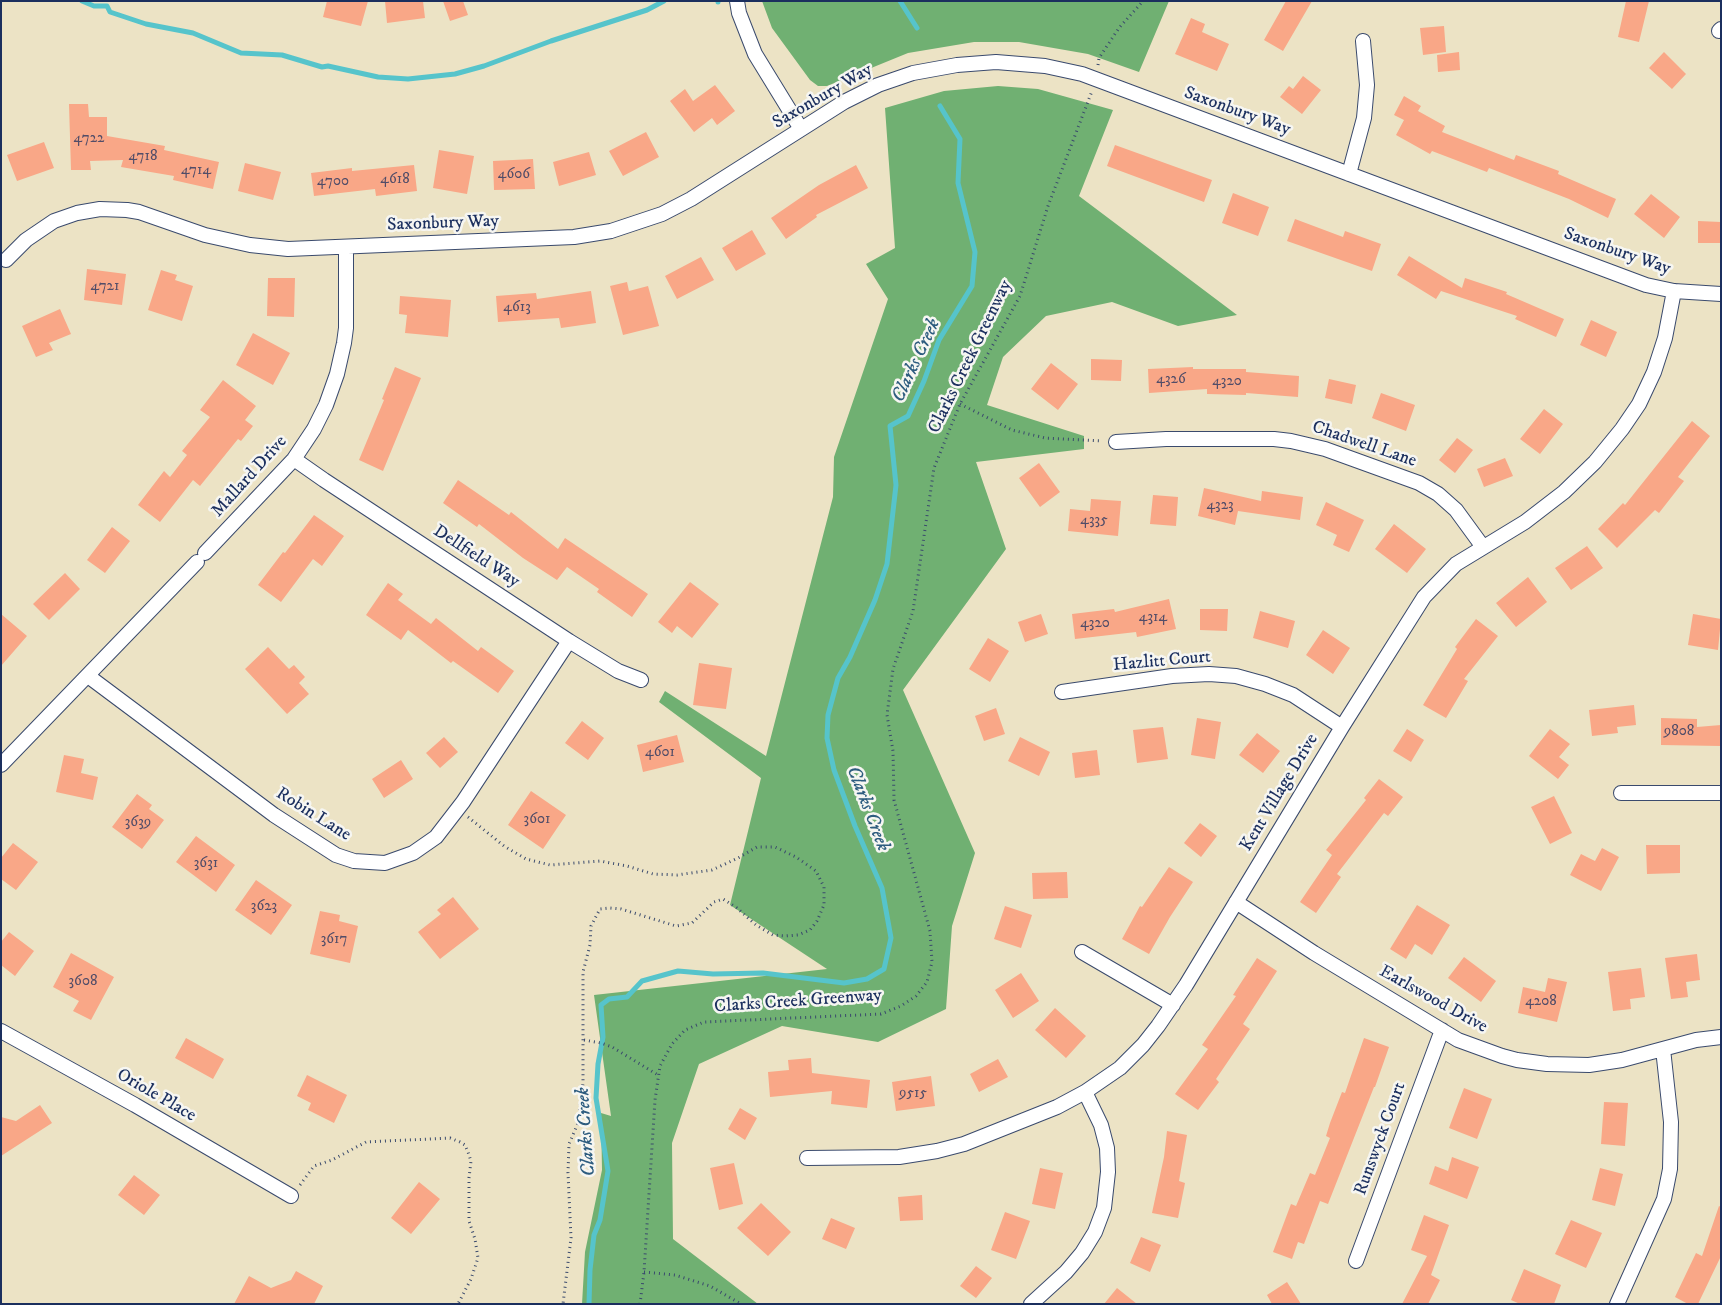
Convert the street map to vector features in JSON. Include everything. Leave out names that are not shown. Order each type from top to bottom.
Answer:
[{"type":"street","points":[[737,1],[741,20],[755,54],[801,129]]},
{"type":"street","points":[[1349,174],[1365,110],[1367,85],[1363,41]]},
{"type":"street","name":"Saxonbury Way","points":[[6,260],[26,240],[54,221],[76,213],[100,209],[139,212],[205,235],[250,245],[288,249],[574,237],[611,231],[662,214],[691,199],[844,102],[878,85],[913,73],[956,64],[996,62],[1045,66],[1082,74],[1646,285],[1674,291],[1721,294]]},
{"type":"street","name":"Mallard Drive","points":[[1,765],[294,459],[322,413],[337,374],[346,328],[346,247]]},
{"type":"street","name":"Kent Village Drive","points":[[807,1158],[878,1158],[936,1151],[964,1144],[1057,1107],[1085,1092],[1120,1068],[1137,1051],[1173,1005],[1342,727],[1424,597],[1456,564],[1525,522],[1564,492],[1595,462],[1622,429],[1639,404],[1654,372],[1666,338],[1674,291]]},
{"type":"street","name":"Chadwell Lane","points":[[1116,442],[1166,439],[1274,439],[1325,449],[1419,483],[1438,494],[1456,510],[1483,547]]},
{"type":"street","name":"Dellfield Way","points":[[294,459],[569,641],[618,672],[641,680]]},
{"type":"street","name":"Robin Lane","points":[[88,676],[274,815],[336,854],[354,861],[386,863],[413,853],[436,837],[458,809],[569,641]]},
{"type":"street","name":"Hazlitt Court","points":[[1062,692],[1172,676],[1209,674],[1236,676],[1265,684],[1293,695],[1342,727]]},
{"type":"street","points":[[1621,794],[1721,793]]},
{"type":"street","name":"Earlswood Drive","points":[[1236,902],[1314,953],[1458,1040],[1502,1056],[1547,1064],[1589,1064],[1622,1060],[1696,1040],[1721,1037]]},
{"type":"street","points":[[1082,952],[1173,1005]]},
{"type":"street","name":"Runswyck Court","points":[[1356,1261],[1442,1030]]},
{"type":"street","name":"Oriole Place","points":[[1,1031],[126,1100],[291,1196]]},
{"type":"street","points":[[1617,1304],[1664,1199],[1670,1169],[1671,1122],[1663,1049]]},
{"type":"street","points":[[1031,1304],[1066,1272],[1082,1254],[1095,1232],[1104,1208],[1108,1172],[1107,1148],[1101,1125],[1085,1092]]},
{"type":"path","name":"Clarks Creek Greenway","points":[[640,1304],[658,1075],[660,1066],[672,1044],[685,1030],[704,1022],[881,1014],[901,1006],[916,996],[927,982],[932,962],[930,931],[894,800],[892,751],[887,715],[893,669],[914,611],[934,468],[960,404],[1020,296],[1048,206],[1092,94],[1099,58],[1119,28],[1143,1]]},
{"type":"path","points":[[960,404],[1012,430],[1046,438],[1116,442]]},
{"type":"path","points":[[458,809],[504,846],[526,859],[550,865],[600,861],[627,866],[653,874],[677,875],[712,870],[757,847],[775,847],[796,857],[816,871],[824,887],[824,905],[817,921],[810,930],[785,936],[773,935],[756,925],[737,908],[723,899],[714,902],[692,923],[676,926],[621,909],[600,909],[591,926],[590,945],[583,972],[583,1083],[578,1123],[569,1144],[568,1174],[571,1238],[563,1304]]},
{"type":"path","points":[[584,1040],[612,1047],[658,1075]]},
{"type":"path","points":[[291,1196],[314,1166],[332,1160],[366,1142],[450,1138],[460,1142],[465,1146],[471,1161],[469,1221],[475,1239],[478,1258],[471,1279],[458,1304]]},
{"type":"path","points":[[644,1272],[675,1275],[710,1286],[741,1304]]},
{"type":"green space","points":[[762,1],[1169,1],[1139,72],[1088,54],[1019,42],[974,42],[908,53],[827,86],[818,86],[810,80],[772,28]]},
{"type":"green space","points":[[998,86],[1038,89],[1113,110],[1079,196],[1237,315],[1178,326],[1112,302],[1046,316],[1003,357],[987,405],[1084,436],[1084,449],[976,462],[1006,549],[903,690],[975,853],[952,926],[946,1009],[878,1042],[782,1026],[699,1064],[672,1143],[673,1239],[758,1304],[582,1304],[585,1252],[602,1170],[601,1113],[611,1116],[594,995],[827,969],[730,905],[761,778],[659,702],[665,691],[766,756],[833,497],[834,457],[888,299],[866,264],[895,248],[885,108],[944,91]]},
{"type":"building","points":[[327,1],[368,1],[361,26],[323,17]]},
{"type":"building","points":[[385,1],[423,1],[425,18],[387,23]]},
{"type":"building","points":[[443,1],[463,1],[468,15],[450,21]]},
{"type":"building","points":[[1286,1],[1312,1],[1283,51],[1264,40]]},
{"type":"building","points":[[1626,1],[1649,1],[1639,42],[1618,37]]},
{"type":"building","points":[[1191,18],[1205,24],[1202,32],[1229,44],[1217,71],[1175,54]]},
{"type":"building","points":[[1444,26],[1446,52],[1423,55],[1420,28]]},
{"type":"building","points":[[1459,52],[1460,70],[1438,72],[1437,55]]},
{"type":"building","points":[[1664,52],[1686,74],[1672,89],[1649,68]]},
{"type":"building","points":[[1303,76],[1321,90],[1302,114],[1280,97],[1289,86],[1293,89]]},
{"type":"building","points":[[715,85],[735,111],[717,125],[712,118],[694,132],[670,101],[685,89],[693,101]]},
{"type":"building","points":[[1404,96],[1421,106],[1418,111],[1445,126],[1442,132],[1514,160],[1516,155],[1559,171],[1558,174],[1616,199],[1608,218],[1569,199],[1489,168],[1487,172],[1432,151],[1430,154],[1396,135],[1404,120],[1394,115]]},
{"type":"building","points":[[69,104],[88,104],[89,117],[107,117],[107,136],[165,146],[164,150],[219,162],[213,189],[173,180],[174,176],[121,167],[123,160],[90,161],[91,170],[71,170]]},
{"type":"building","points":[[646,132],[659,157],[623,176],[609,151]]},
{"type":"building","points":[[44,142],[54,168],[17,181],[7,155]]},
{"type":"building","points":[[1115,145],[1212,180],[1204,202],[1107,166]]},
{"type":"building","points":[[439,150],[474,156],[467,194],[433,188]]},
{"type":"building","points":[[589,152],[596,175],[559,186],[553,162]]},
{"type":"building","points":[[533,159],[535,189],[494,190],[493,161]]},
{"type":"building","points":[[245,163],[281,172],[273,200],[238,191]]},
{"type":"building","points":[[414,165],[417,191],[376,196],[375,189],[314,196],[311,173],[352,168],[352,171]]},
{"type":"building","points":[[856,165],[868,188],[816,215],[817,217],[786,239],[771,218],[819,185]]},
{"type":"building","points":[[1233,193],[1269,207],[1258,236],[1222,223]]},
{"type":"building","points":[[1651,194],[1680,217],[1664,238],[1634,214]]},
{"type":"building","points":[[1295,219],[1343,237],[1345,231],[1381,244],[1372,271],[1287,241]]},
{"type":"building","points":[[1698,221],[1721,222],[1721,243],[1698,243]]},
{"type":"building","points":[[752,230],[766,254],[736,271],[722,248]]},
{"type":"building","points":[[1409,256],[1462,288],[1465,278],[1507,292],[1506,294],[1564,319],[1556,337],[1515,319],[1517,316],[1441,291],[1436,299],[1397,275]]},
{"type":"building","points":[[701,257],[714,280],[677,299],[665,276]]},
{"type":"building","points":[[87,269],[126,274],[122,305],[84,300]]},
{"type":"building","points":[[161,270],[177,275],[175,280],[193,286],[182,321],[148,310]]},
{"type":"building","points":[[268,278],[295,278],[294,317],[267,316]]},
{"type":"building","points":[[627,282],[629,291],[648,286],[659,326],[623,335],[610,286]]},
{"type":"building","points":[[591,291],[596,323],[561,328],[559,318],[498,322],[496,296],[536,293],[537,299]]},
{"type":"building","points":[[400,296],[451,300],[448,337],[405,333],[407,315],[399,314]]},
{"type":"building","points":[[60,309],[71,334],[49,343],[53,350],[36,357],[22,326]]},
{"type":"building","points":[[1591,320],[1617,332],[1606,357],[1580,345]]},
{"type":"building","points":[[253,333],[290,353],[273,385],[236,365]]},
{"type":"building","points":[[1091,359],[1122,360],[1121,381],[1091,380]]},
{"type":"building","points":[[1051,363],[1078,384],[1058,410],[1031,389]]},
{"type":"building","points":[[395,367],[421,378],[383,471],[359,460],[384,400],[382,399]]},
{"type":"building","points":[[1193,367],[1193,369],[1246,369],[1246,372],[1299,376],[1298,397],[1246,393],[1246,395],[1207,394],[1207,389],[1149,393],[1148,369]]},
{"type":"building","points":[[1329,379],[1356,385],[1352,404],[1325,398]]},
{"type":"building","points":[[223,380],[256,406],[245,420],[253,426],[241,441],[238,439],[200,486],[193,480],[160,522],[138,505],[164,471],[170,477],[187,455],[182,451],[210,417],[200,410]]},
{"type":"building","points":[[1381,393],[1415,405],[1406,431],[1372,418]]},
{"type":"building","points":[[1544,409],[1563,424],[1540,454],[1520,439]]},
{"type":"building","points":[[1692,421],[1710,436],[1678,477],[1684,481],[1659,513],[1655,510],[1617,548],[1598,529],[1623,503],[1625,505]]},
{"type":"building","points":[[1457,438],[1473,450],[1455,473],[1439,460]]},
{"type":"building","points":[[1505,458],[1513,476],[1484,487],[1477,469]]},
{"type":"building","points":[[1039,463],[1060,492],[1040,507],[1019,478]]},
{"type":"building","points":[[458,480],[509,515],[511,512],[558,549],[565,538],[648,594],[632,617],[597,592],[599,589],[567,567],[557,580],[523,558],[479,524],[477,527],[443,503]]},
{"type":"building","points":[[1204,488],[1261,501],[1262,491],[1303,497],[1300,520],[1238,511],[1235,525],[1198,516]]},
{"type":"building","points":[[1153,495],[1178,497],[1176,526],[1150,524]]},
{"type":"building","points":[[1091,499],[1121,501],[1118,536],[1068,531],[1070,509],[1090,511]]},
{"type":"building","points":[[1326,502],[1364,520],[1349,552],[1333,545],[1337,535],[1316,525]]},
{"type":"building","points":[[314,515],[344,536],[322,566],[313,559],[281,602],[258,585]]},
{"type":"building","points":[[1394,524],[1426,549],[1407,573],[1375,549]]},
{"type":"building","points":[[112,527],[130,541],[105,573],[87,560]]},
{"type":"building","points":[[1587,546],[1603,568],[1571,590],[1555,568]]},
{"type":"building","points":[[65,573],[80,589],[49,620],[33,604]]},
{"type":"building","points":[[1528,577],[1547,602],[1516,627],[1496,603]]},
{"type":"building","points":[[690,582],[719,604],[692,638],[677,626],[672,633],[658,622]]},
{"type":"building","points":[[388,583],[403,594],[398,600],[431,624],[436,618],[478,651],[481,647],[514,671],[498,693],[453,661],[451,663],[408,630],[401,640],[366,615]]},
{"type":"building","points":[[1169,599],[1176,629],[1137,637],[1136,632],[1075,639],[1072,614],[1114,609],[1115,612]]},
{"type":"building","points":[[1200,609],[1228,609],[1227,631],[1200,630]]},
{"type":"building","points":[[1260,611],[1295,621],[1288,648],[1253,638]]},
{"type":"building","points":[[1,614],[27,636],[1,666]]},
{"type":"building","points":[[1041,614],[1048,634],[1025,642],[1018,622]]},
{"type":"building","points":[[1693,614],[1721,619],[1718,650],[1688,645]]},
{"type":"building","points":[[1476,619],[1498,636],[1464,679],[1468,681],[1446,718],[1423,705],[1457,649],[1455,647]]},
{"type":"building","points":[[1323,630],[1350,648],[1333,674],[1306,655]]},
{"type":"building","points":[[988,638],[1009,651],[990,682],[969,669]]},
{"type":"building","points":[[268,647],[289,669],[294,665],[305,677],[299,683],[309,694],[287,714],[245,669]]},
{"type":"building","points":[[699,663],[732,668],[726,709],[693,705]]},
{"type":"building","points":[[1634,705],[1636,725],[1617,727],[1618,733],[1592,736],[1589,710]]},
{"type":"building","points":[[996,708],[1005,734],[984,741],[975,716]]},
{"type":"building","points":[[1197,718],[1221,722],[1215,759],[1191,755]]},
{"type":"building","points":[[1661,718],[1697,719],[1697,727],[1721,725],[1721,746],[1661,745]]},
{"type":"building","points":[[582,721],[604,738],[588,760],[565,743]]},
{"type":"building","points":[[1163,727],[1168,759],[1137,763],[1133,730]]},
{"type":"building","points":[[1407,729],[1424,740],[1411,762],[1393,751]]},
{"type":"building","points":[[1550,729],[1570,744],[1559,757],[1569,765],[1558,779],[1529,756]]},
{"type":"building","points":[[1257,733],[1280,751],[1263,773],[1239,755]]},
{"type":"building","points":[[677,735],[684,762],[643,772],[637,745]]},
{"type":"building","points":[[444,737],[458,752],[440,768],[426,753]]},
{"type":"building","points":[[1020,737],[1050,752],[1039,776],[1008,761]]},
{"type":"building","points":[[1097,750],[1100,775],[1075,778],[1072,753]]},
{"type":"building","points":[[64,755],[84,759],[81,773],[98,777],[93,800],[56,792]]},
{"type":"building","points":[[401,760],[413,779],[384,798],[372,779]]},
{"type":"building","points":[[1379,779],[1403,797],[1388,816],[1384,813],[1337,874],[1341,877],[1316,913],[1300,902],[1332,855],[1326,850],[1366,800],[1364,798]]},
{"type":"building","points":[[531,791],[566,815],[543,849],[508,825]]},
{"type":"building","points":[[137,794],[152,805],[149,809],[164,820],[142,849],[112,827]]},
{"type":"building","points":[[1554,796],[1572,833],[1550,844],[1531,807]]},
{"type":"building","points":[[1200,823],[1217,836],[1201,857],[1184,843]]},
{"type":"building","points":[[196,836],[235,865],[216,892],[176,862]]},
{"type":"building","points":[[13,843],[38,862],[16,890],[1,879],[1,858]]},
{"type":"building","points":[[1646,845],[1680,845],[1680,873],[1647,874]]},
{"type":"building","points":[[1602,848],[1619,857],[1601,891],[1570,875],[1581,854],[1595,861]]},
{"type":"building","points":[[1169,867],[1193,882],[1149,954],[1122,939],[1140,906],[1142,907]]},
{"type":"building","points":[[1067,872],[1068,898],[1033,899],[1032,873]]},
{"type":"building","points":[[256,880],[292,905],[271,935],[235,910]]},
{"type":"building","points":[[453,897],[479,929],[440,959],[418,932],[441,914],[437,910]]},
{"type":"building","points":[[1417,905],[1450,925],[1432,955],[1415,944],[1406,959],[1390,949]]},
{"type":"building","points":[[1005,906],[1032,915],[1021,948],[994,939]]},
{"type":"building","points":[[320,911],[340,915],[339,921],[358,926],[350,963],[310,954]]},
{"type":"building","points":[[9,932],[34,951],[15,976],[1,965],[1,942]]},
{"type":"building","points":[[71,953],[114,977],[91,1020],[73,1011],[79,1001],[53,987]]},
{"type":"building","points":[[1697,954],[1700,980],[1686,982],[1688,997],[1671,999],[1665,958]]},
{"type":"building","points":[[1464,957],[1496,981],[1481,1002],[1448,978]]},
{"type":"building","points":[[1257,958],[1277,971],[1243,1024],[1250,1029],[1216,1079],[1219,1082],[1198,1110],[1175,1094],[1208,1049],[1202,1045],[1236,996],[1233,995]]},
{"type":"building","points":[[1641,968],[1645,997],[1630,999],[1631,1009],[1613,1011],[1608,972]]},
{"type":"building","points":[[1021,973],[1039,1001],[1013,1018],[995,990]]},
{"type":"building","points":[[1548,978],[1567,982],[1557,1022],[1518,1013],[1523,987],[1545,992]]},
{"type":"building","points":[[1055,1008],[1086,1036],[1066,1058],[1035,1030]]},
{"type":"building","points":[[186,1038],[224,1059],[213,1079],[175,1058]]},
{"type":"building","points":[[1364,1038],[1389,1047],[1328,1204],[1320,1201],[1304,1244],[1298,1242],[1292,1259],[1273,1252],[1291,1204],[1296,1206],[1310,1173],[1315,1175],[1330,1138],[1326,1136],[1330,1123],[1342,1092],[1345,1093]]},
{"type":"building","points":[[811,1058],[812,1073],[870,1080],[867,1108],[831,1104],[832,1091],[770,1097],[768,1072],[789,1070],[788,1060]]},
{"type":"building","points":[[998,1059],[1008,1077],[979,1092],[970,1074]]},
{"type":"building","points":[[307,1075],[347,1095],[334,1123],[308,1110],[311,1103],[297,1096]]},
{"type":"building","points":[[931,1076],[935,1106],[896,1111],[892,1082]]},
{"type":"building","points":[[1464,1088],[1492,1099],[1477,1139],[1449,1128]]},
{"type":"building","points":[[1604,1102],[1628,1103],[1625,1146],[1601,1144]]},
{"type":"building","points":[[40,1105],[52,1123],[1,1156],[1,1117],[16,1121]]},
{"type":"building","points":[[740,1108],[757,1118],[745,1140],[728,1129]]},
{"type":"building","points":[[1167,1131],[1187,1135],[1179,1181],[1185,1183],[1178,1218],[1152,1213],[1164,1157]]},
{"type":"building","points":[[1452,1157],[1479,1167],[1467,1199],[1429,1184],[1435,1166],[1448,1171]]},
{"type":"building","points":[[734,1163],[743,1204],[719,1210],[710,1168]]},
{"type":"building","points":[[1040,1168],[1063,1173],[1055,1209],[1032,1204]]},
{"type":"building","points":[[1600,1168],[1623,1174],[1615,1206],[1592,1200]]},
{"type":"building","points":[[134,1175],[160,1195],[144,1215],[118,1195]]},
{"type":"building","points":[[419,1182],[440,1199],[411,1234],[391,1218]]},
{"type":"building","points":[[922,1195],[923,1220],[900,1221],[898,1197]]},
{"type":"building","points":[[761,1203],[791,1232],[768,1256],[737,1228]]},
{"type":"building","points":[[1719,1206],[1721,1207],[1721,1256],[1698,1304],[1688,1304],[1675,1297],[1696,1253],[1702,1256]]},
{"type":"building","points":[[1005,1212],[1030,1221],[1016,1259],[991,1250]]},
{"type":"building","points":[[1424,1215],[1449,1225],[1431,1275],[1440,1280],[1428,1304],[1402,1304],[1427,1256],[1411,1250]]},
{"type":"building","points":[[831,1218],[855,1228],[846,1249],[822,1239]]},
{"type":"building","points":[[1571,1220],[1602,1233],[1586,1268],[1555,1254]]},
{"type":"building","points":[[1141,1237],[1161,1245],[1150,1272],[1130,1263]]},
{"type":"building","points":[[976,1266],[992,1278],[976,1298],[960,1286]]},
{"type":"building","points":[[1524,1269],[1561,1285],[1554,1304],[1520,1304],[1511,1300]]},
{"type":"building","points":[[296,1271],[323,1286],[314,1304],[234,1304],[249,1276],[271,1288],[291,1280]]},
{"type":"building","points":[[1287,1282],[1301,1304],[1272,1304],[1267,1295]]},
{"type":"building","points":[[1117,1288],[1137,1304],[1104,1304]]},
{"type":"waterway","points":[[82,1],[94,6],[107,6],[110,12],[146,24],[193,33],[241,53],[282,55],[322,67],[328,66],[378,77],[408,79],[455,74],[484,66],[551,41],[647,10],[664,1]]},
{"type":"waterway","name":"Clarks Creek","points":[[900,1],[917,28]]},
{"type":"waterway","name":"Clarks Creek","points":[[589,1304],[594,1235],[600,1220],[608,1171],[596,1098],[598,1064],[603,1037],[601,1005],[609,999],[627,997],[642,981],[678,971],[713,974],[763,973],[844,983],[867,979],[884,969],[891,938],[882,888],[855,826],[834,770],[827,738],[828,715],[838,678],[850,657],[875,600],[887,564],[896,485],[890,426],[908,416],[924,381],[939,340],[972,286],[975,252],[958,183],[960,139],[940,106]]}]
